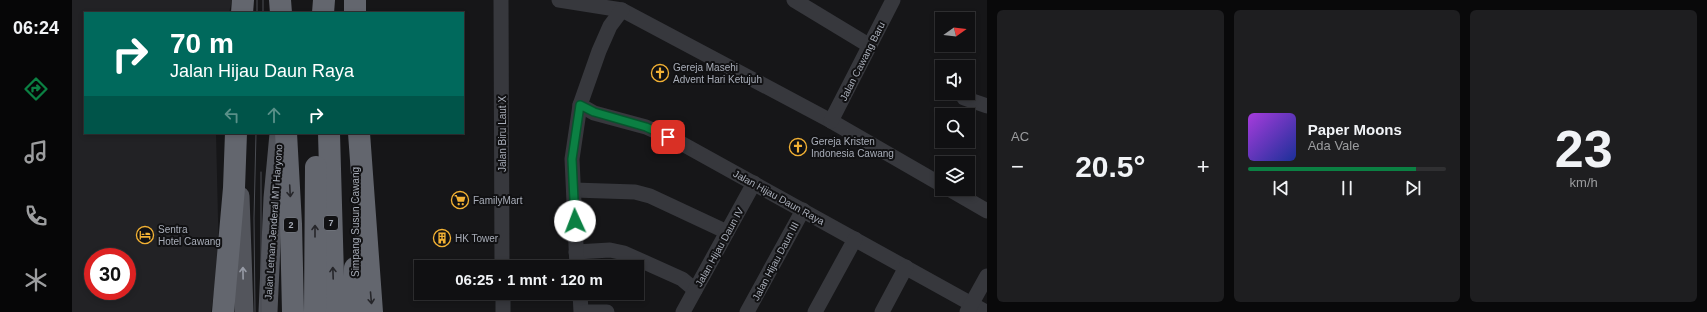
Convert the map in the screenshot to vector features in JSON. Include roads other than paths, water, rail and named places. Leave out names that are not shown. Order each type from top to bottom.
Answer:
[{"type":"highway","points":[[242,12],[243,0]]},
{"type":"highway","points":[[280,0],[280,12]]},
{"type":"highway","points":[[324,12],[325,0]]},
{"type":"highway","points":[[355,0],[355,12]]},
{"type":"highway","points":[[223,312],[233,195],[236,134]]},
{"type":"highway","name":"Jalan Letnan Jenderal MT Haryono","points":[[286,134],[291,224],[293,312]]},
{"type":"highway","points":[[315,312],[316,134]]},
{"type":"highway","name":"7","points":[[329,134],[334,312]]},
{"type":"highway","name":"Simpang Susun Cawang","points":[[355,134],[355,312]]},
{"type":"highway","points":[[359,134],[372,312]]},
{"type":"main road","points":[[236,134],[242,219],[244,312]]},
{"type":"main road","name":"Jalan Letnan Jenderal MT Haryono","points":[[268,312],[273,198],[279,134]]},
{"type":"street","name":"Jalan Biru Laut X","points":[[501,0],[502,260]]},
{"type":"street","points":[[559,0],[622,10],[831,122],[935,181]]},
{"type":"street","name":"Jalan Cawang Baru","points":[[831,122],[893,0]]},
{"type":"street","points":[[799,1],[870,46]]},
{"type":"street","points":[[622,10],[610,26],[599,51],[580,105],[572,159],[577,260],[610,250],[624,253],[640,260]]},
{"type":"street","points":[[970,100],[987,106]]},
{"type":"street","name":"Jalan Hijau Daun Raya","points":[[580,105],[594,112],[646,127],[679,142],[906,267],[969,308],[986,312]]},
{"type":"street","name":"Jalan Hijau Daun IV","points":[[683,312],[754,183]]},
{"type":"street","points":[[574,190],[640,193],[650,196],[727,232]]},
{"type":"street","points":[[961,196],[987,211]]},
{"type":"street","name":"Jalan Hijau Daun III","points":[[747,312],[803,210]]},
{"type":"street","points":[[815,312],[855,239]]},
{"type":"street","points":[[644,262],[682,278],[695,290]]},
{"type":"street","points":[[882,312],[906,267]]},
{"type":"street","points":[[969,308],[987,276]]},
{"type":"street","points":[[503,300],[503,312]]},
{"type":"street","points":[[580,300],[581,312]]},
{"type":"street","points":[[585,312],[607,312]]},
{"type":"tram line","points":[[257,0],[257,12]]},
{"type":"tram line","points":[[263,0],[263,12]]},
{"type":"tram line","points":[[255,312],[254,218],[256,134]]},
{"type":"tram line","points":[[261,172],[261,312]]},
{"type":"place","name":"Gereja Masehi Advent Hari Ketujuh","points":[[660,73]]},
{"type":"place","name":"Gereja Kristen Indonesia Cawang","points":[[798,147]]},
{"type":"place","name":"FamilyMart","points":[[460,200]]},
{"type":"place","name":"Sentra Hotel Cawang","points":[[145,235]]},
{"type":"place","name":"HK Tower","points":[[442,238]]}]
